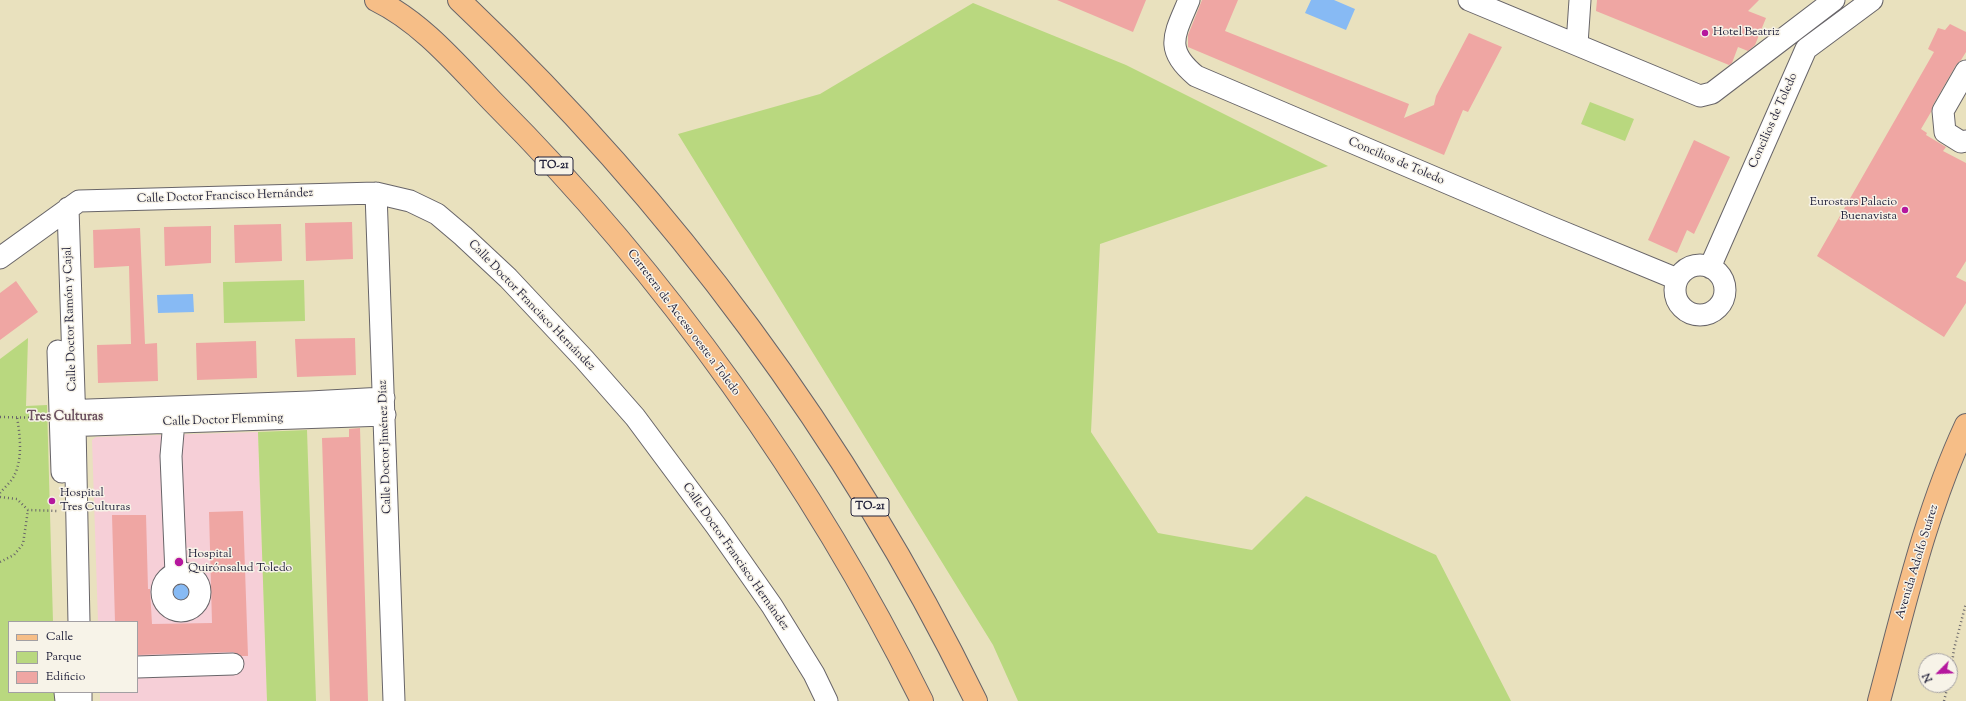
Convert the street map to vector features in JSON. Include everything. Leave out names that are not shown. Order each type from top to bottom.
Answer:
[{"type":"main road","name":"Carretera de Acceso oeste a Toledo","points":[[376,0],[390,7],[412,22],[521,130],[579,193],[664,296],[751,412],[789,469],[858,582],[922,701]]},
{"type":"main road","name":"TO-21","points":[[459,0],[534,74],[605,150],[670,226],[746,323],[807,410],[883,528],[952,653],[976,701]]},
{"type":"main road","name":"Avenida Adolfo Suárez","points":[[1878,701],[1918,555],[1941,487],[1966,426]]},
{"type":"street","name":"Concilios de Toledo","points":[[1189,0],[1174,35],[1174,43],[1179,58],[1186,68],[1196,76],[1546,225],[1678,279]]},
{"type":"street","points":[[1470,0],[1700,96],[1712,93],[1834,0]]},
{"type":"street","points":[[1576,44],[1580,0]]},
{"type":"street","name":"Concilios de Toledo","points":[[1712,268],[1714,258],[1806,49],[1872,0]]},
{"type":"street","points":[[1966,71],[1943,110],[1945,132],[1961,142],[1966,141]]},
{"type":"street","name":"Calle Doctor Francisco Hernández","points":[[0,258],[79,201],[376,193],[410,201],[437,214],[464,236],[508,278],[584,359],[635,418],[716,526],[772,606],[814,674],[827,701]]},
{"type":"street","name":"Calle Doctor Jiménez Díaz","points":[[376,193],[394,701]]},
{"type":"street","name":"Calle Doctor Ramón y Cajal","points":[[61,214],[66,418],[79,621]]},
{"type":"street","points":[[1704,266],[1712,268],[1722,279],[1724,294],[1717,308],[1704,315],[1688,313],[1682,308],[1675,294],[1678,279],[1688,268],[1704,266]]},
{"type":"street","name":"Calle Doctor Flemming","points":[[66,418],[384,406]]},
{"type":"street","points":[[175,415],[182,455],[181,574]]},
{"type":"street","name":"Calle Doctor Ramón y Cajal","points":[[65,621],[64,512],[66,418]]},
{"type":"street","points":[[138,667],[233,664]]},
{"type":"path","points":[[0,417],[66,418]]},
{"type":"path","points":[[0,493],[14,476],[19,457],[20,440],[18,417]]},
{"type":"path","points":[[0,497],[17,499],[28,510],[64,512]]},
{"type":"path","points":[[0,562],[14,555],[23,544],[28,510]]},
{"type":"path","points":[[1953,653],[1966,603]]},
{"type":"shaded area","name":"Hospital Quirónsalud Toledo","points":[[258,432],[267,701],[100,701],[100,693],[138,693],[138,621],[98,621],[92,440],[96,437]]},
{"type":"green space","points":[[973,3],[1126,65],[1328,166],[1100,244],[1091,432],[1158,533],[1252,550],[1306,496],[1436,555],[1511,701],[1018,701],[993,645],[678,134],[820,94]]},
{"type":"green space","points":[[1590,102],[1634,119],[1625,141],[1581,124]]},
{"type":"green space","points":[[304,280],[305,321],[224,323],[223,282]]},
{"type":"green space","points":[[28,338],[26,406],[47,405],[53,621],[8,621],[8,693],[56,693],[56,701],[0,701],[0,359]]},
{"type":"green space","points":[[307,430],[316,701],[267,701],[258,432]]},
{"type":"water","points":[[1311,0],[1334,0],[1355,9],[1346,30],[1305,13]]},
{"type":"water","points":[[193,294],[194,312],[158,313],[157,295]]},
{"type":"water","points":[[181,582],[188,585],[191,592],[188,599],[181,602],[174,599],[171,592],[174,585]]},
{"type":"building","points":[[1057,0],[1146,0],[1133,32]]},
{"type":"building","points":[[1202,0],[1238,0],[1225,31],[1409,104],[1404,118],[1434,105],[1436,96],[1469,33],[1502,47],[1468,112],[1463,110],[1444,155],[1188,47],[1188,35]]},
{"type":"building","name":"Hotel Beatriz","points":[[1597,0],[1759,0],[1748,11],[1766,18],[1755,45],[1748,51],[1738,47],[1732,63],[1729,65],[1596,11]]},
{"type":"building","name":"Eurostars Palacio Buenavista","points":[[1950,24],[1966,32],[1966,52],[1956,65],[1921,129],[1927,133],[1926,135],[1946,147],[1943,151],[1966,163],[1966,261],[1956,277],[1966,282],[1966,303],[1944,337],[1817,256],[1934,52],[1928,49],[1938,28],[1945,30]]},
{"type":"building","points":[[1694,140],[1730,157],[1694,234],[1687,230],[1677,253],[1648,240]]},
{"type":"building","points":[[352,222],[353,259],[306,261],[305,223]]},
{"type":"building","points":[[281,224],[282,261],[235,263],[234,225]]},
{"type":"building","points":[[211,226],[211,263],[165,266],[164,227]]},
{"type":"building","points":[[140,228],[145,344],[157,343],[158,381],[98,383],[97,345],[131,344],[129,266],[94,268],[93,230]]},
{"type":"building","points":[[16,281],[38,312],[0,340],[0,293]]},
{"type":"building","points":[[355,338],[356,375],[297,377],[295,339]]},
{"type":"building","points":[[256,341],[257,378],[197,380],[196,343]]},
{"type":"building","points":[[360,428],[368,701],[330,701],[322,438],[349,437],[349,429]]},
{"type":"building","points":[[243,511],[248,656],[241,656],[233,652],[138,655],[138,621],[115,621],[112,515],[146,515],[148,589],[150,589],[152,624],[212,623],[209,512]]},
{"type":"place","name":"Hotel Beatriz","points":[[1705,33]]},
{"type":"place","name":"Eurostars Palacio Buenavista","points":[[1905,210]]},
{"type":"place","name":"Hospital Tres Culturas","points":[[52,501]]},
{"type":"place","name":"Hospital Quirónsalud Toledo","points":[[179,562]]},
{"type":"district","name":"Tres Culturas","points":[[65,418]]}]
